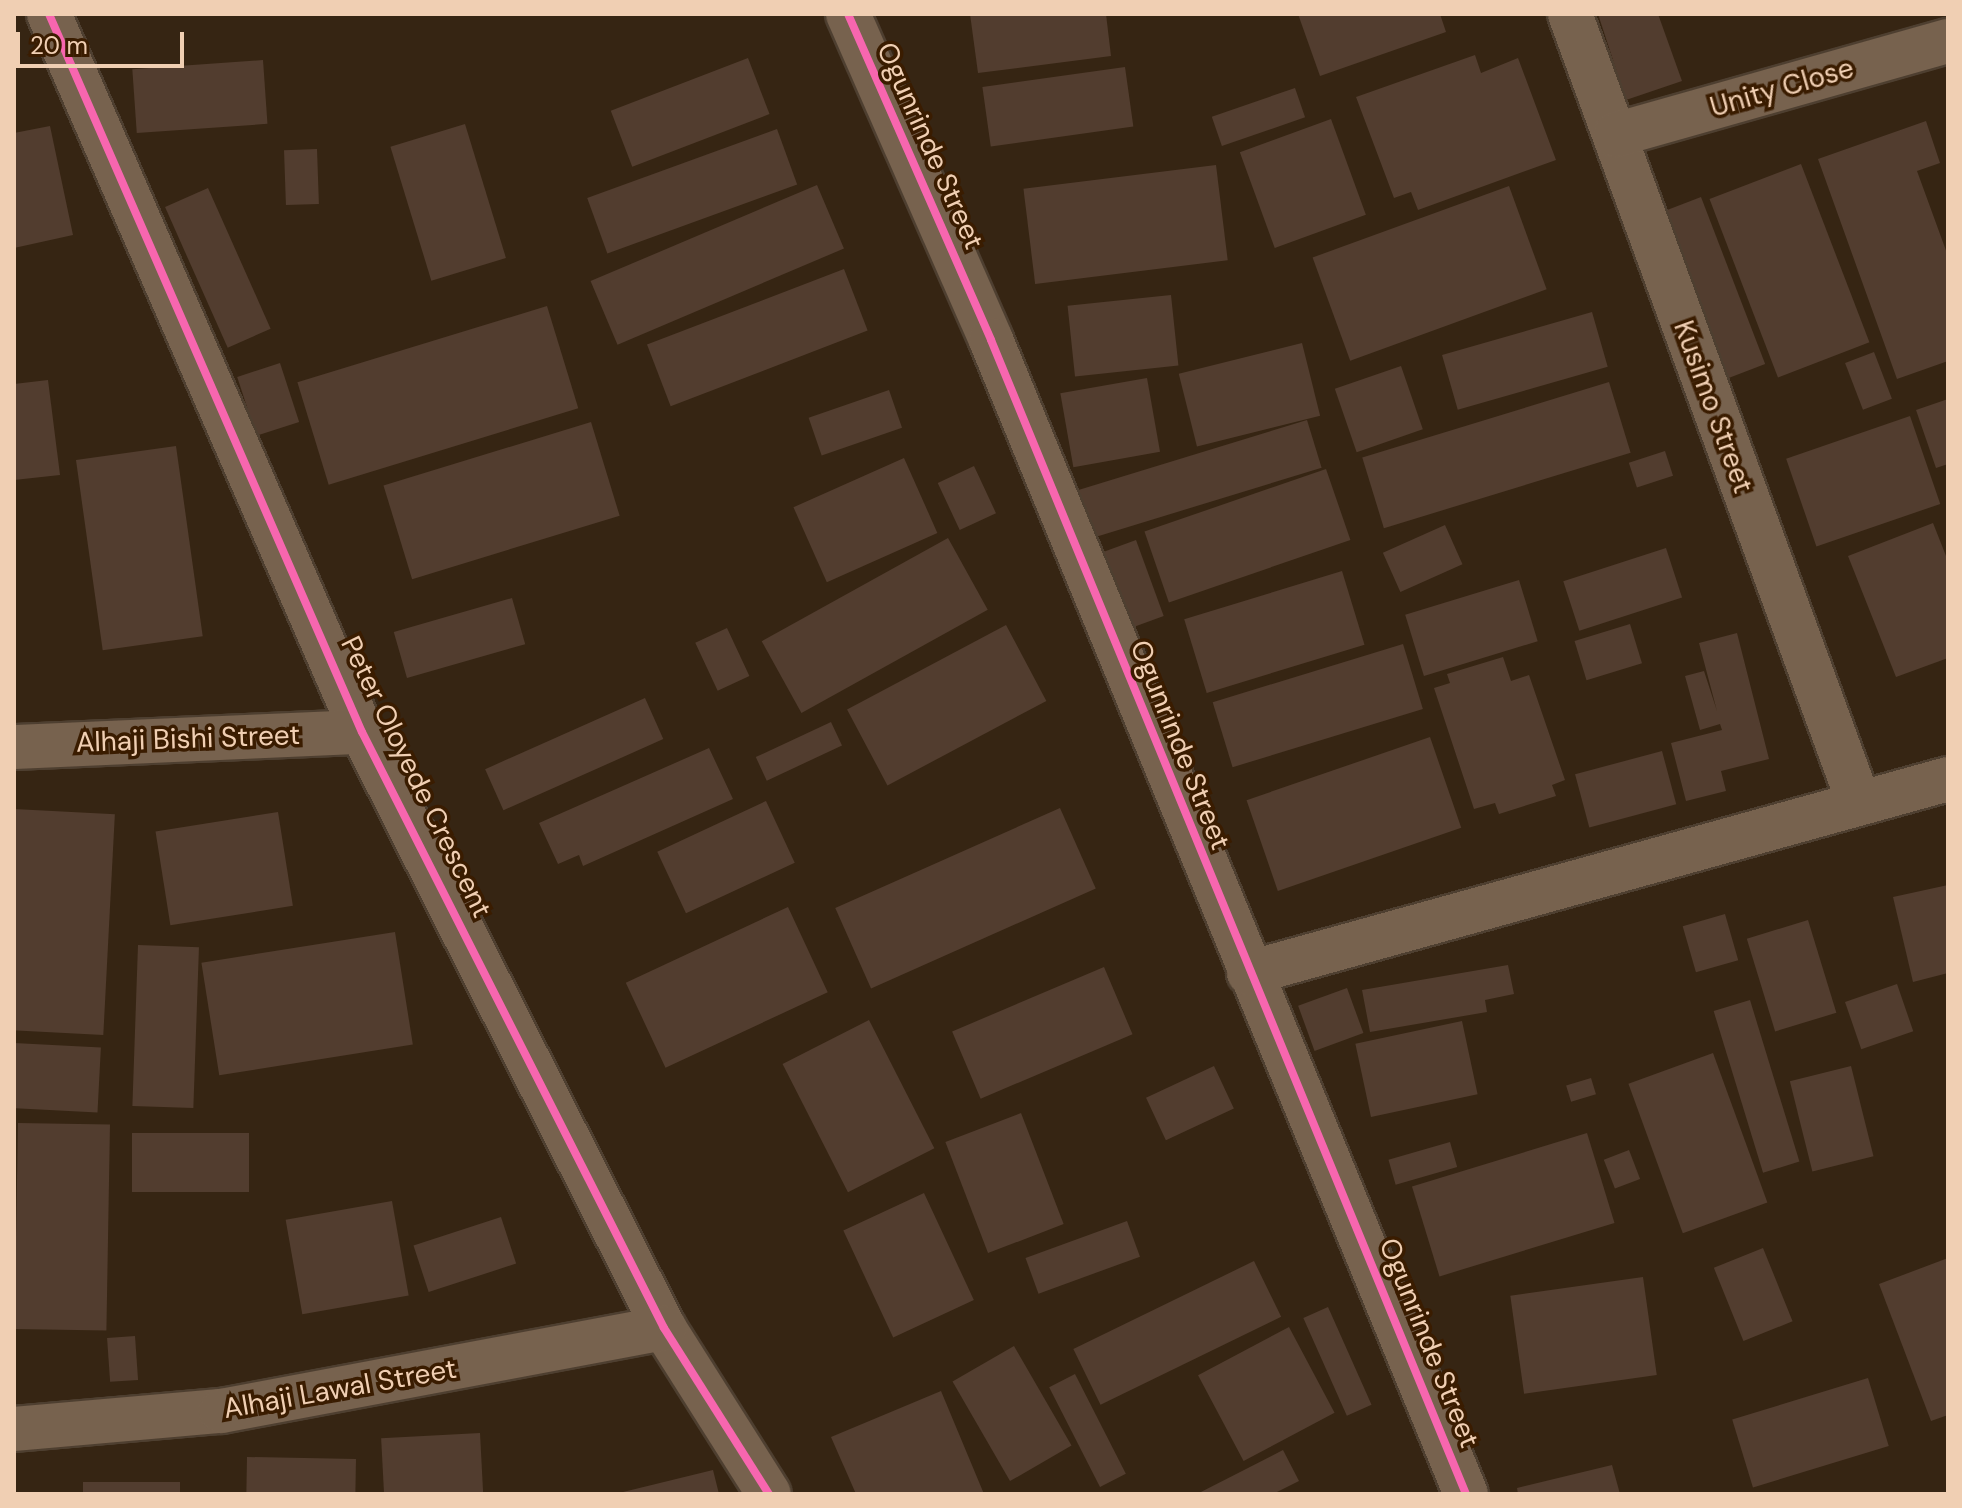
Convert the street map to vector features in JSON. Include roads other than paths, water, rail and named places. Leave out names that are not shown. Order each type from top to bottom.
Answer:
[{"type":"street","name":"Peter Oloyede Crescent","points":[[49,14],[362,732],[664,1328],[769,1494]]},
{"type":"street","name":"Ogunrinde Street","points":[[848,14],[1466,1494]]},
{"type":"street","name":"Kusimo Street","points":[[1570,14],[1858,800]]},
{"type":"street","name":"Unity Close","points":[[1615,135],[1948,41]]},
{"type":"street","name":"Alhaji Bishi Street","points":[[14,747],[362,732]]},
{"type":"street","points":[[1249,973],[1858,800],[1948,779]]},
{"type":"street","name":"Alhaji Lawal Street","points":[[14,1429],[221,1411],[664,1328]]}]
